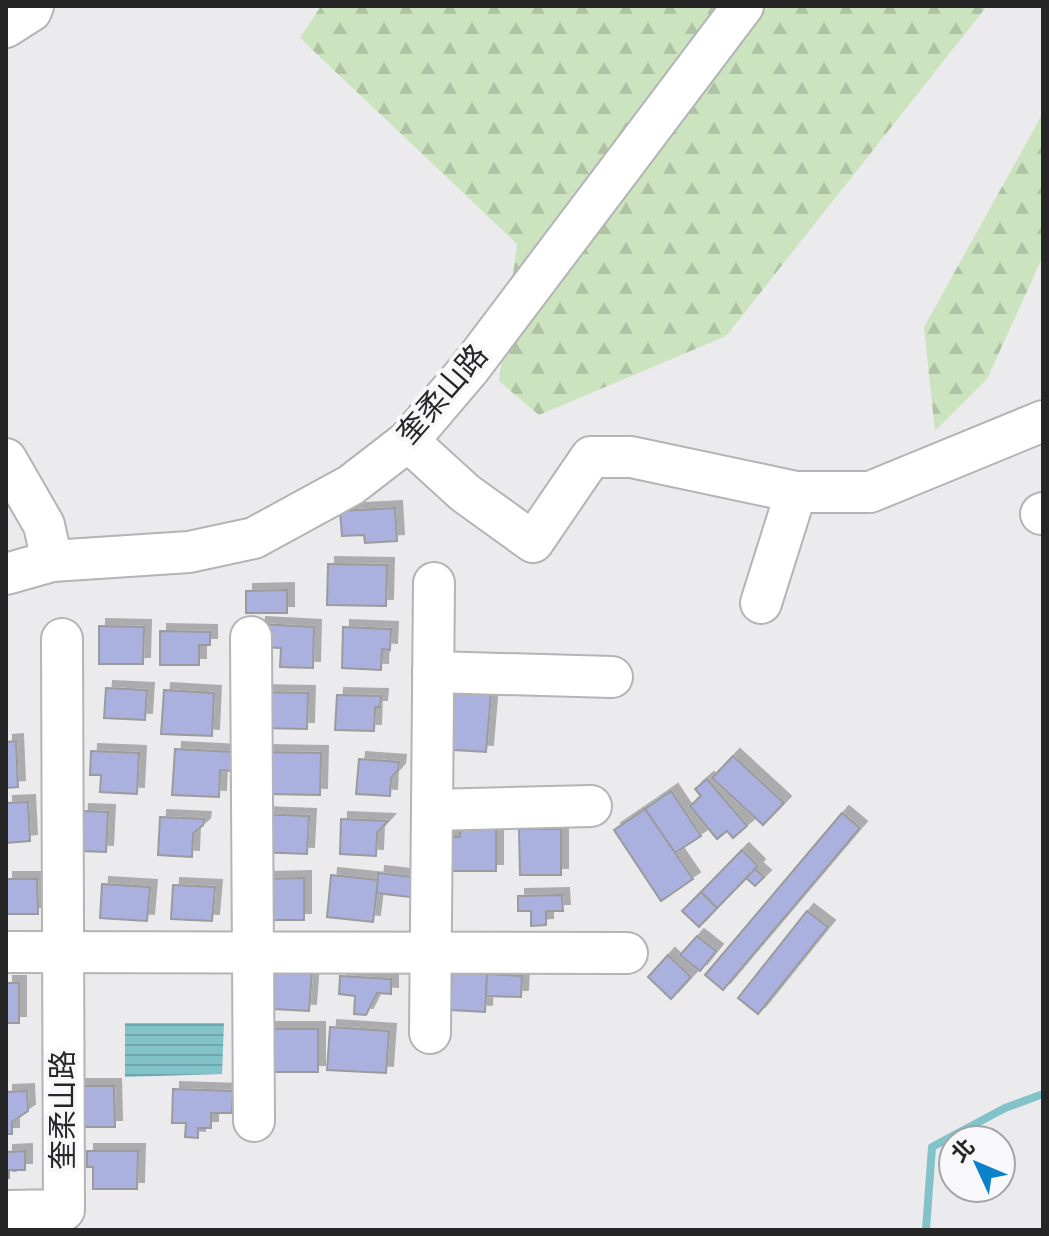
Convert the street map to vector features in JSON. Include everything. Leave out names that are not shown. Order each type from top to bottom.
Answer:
[{"type":"street","points":[[6,27],[31,11],[33,6]]},
{"type":"street","name":"奎柔山路","points":[[6,574],[52,561],[189,552],[254,538],[351,485],[408,441],[470,368],[743,6]]},
{"type":"street","points":[[408,441],[465,493],[533,542],[591,457],[631,457],[796,492],[870,492],[1043,421]]},
{"type":"street","points":[[6,459],[44,525],[52,561]]},
{"type":"street","points":[[761,603],[796,492]]},
{"type":"street","points":[[430,1033],[434,583]]},
{"type":"street","points":[[251,637],[254,1121]]},
{"type":"street","name":"奎柔山路","points":[[6,1211],[64,1210],[62,639]]},
{"type":"street","points":[[433,672],[612,677]]},
{"type":"street","points":[[432,810],[591,806]]},
{"type":"street","points":[[6,952],[627,953]]},
{"type":"green space","points":[[321,6],[987,6],[726,336],[539,415],[499,381],[517,244],[300,38]]},
{"type":"green space","points":[[1043,113],[1043,256],[987,379],[935,431],[924,327]]},
{"type":"water","points":[[125,1023],[224,1023],[222,1074],[125,1077]]},
{"type":"building","points":[[395,508],[397,541],[365,543],[364,535],[342,536],[340,511]]},
{"type":"building","points":[[328,564],[387,565],[386,606],[327,605]]},
{"type":"building","points":[[287,590],[287,613],[246,613],[246,591]]},
{"type":"building","points":[[259,624],[314,627],[313,668],[280,667],[281,648],[257,647]]},
{"type":"building","points":[[99,626],[144,627],[143,664],[99,664]]},
{"type":"building","points":[[343,627],[391,629],[390,650],[382,649],[381,670],[342,668]]},
{"type":"building","points":[[160,631],[210,632],[210,645],[199,645],[199,665],[160,665]]},
{"type":"building","points":[[106,688],[147,690],[145,720],[104,718]]},
{"type":"building","points":[[442,689],[491,693],[486,752],[437,749]]},
{"type":"building","points":[[164,690],[214,693],[212,736],[161,734]]},
{"type":"building","points":[[254,692],[308,693],[307,729],[262,728]]},
{"type":"building","points":[[337,695],[381,696],[380,707],[375,707],[374,731],[335,730]]},
{"type":"building","points":[[16,741],[18,787],[6,788],[6,742]]},
{"type":"building","points":[[175,749],[233,752],[232,771],[220,770],[219,797],[172,795]]},
{"type":"building","points":[[91,751],[139,753],[137,794],[100,792],[101,775],[90,775]]},
{"type":"building","points":[[261,752],[321,753],[320,795],[268,794]]},
{"type":"building","points":[[733,756],[784,803],[763,825],[712,778]]},
{"type":"building","points":[[359,759],[399,762],[398,770],[391,778],[390,796],[356,794]]},
{"type":"building","points":[[707,779],[747,826],[733,838],[727,831],[717,839],[690,806],[701,796],[695,789]]},
{"type":"building","points":[[671,791],[701,836],[675,853],[645,809]]},
{"type":"building","points":[[28,802],[30,841],[6,843],[6,803]]},
{"type":"building","points":[[645,809],[693,879],[661,901],[614,830]]},
{"type":"building","points":[[82,811],[108,812],[106,852],[80,851]]},
{"type":"building","points":[[842,813],[860,828],[723,990],[705,975]]},
{"type":"building","points":[[257,814],[309,816],[307,854],[256,852]]},
{"type":"building","points":[[160,817],[204,819],[203,825],[193,834],[192,857],[158,855]]},
{"type":"building","points":[[341,819],[388,821],[377,833],[376,856],[340,854]]},
{"type":"building","points":[[460,826],[496,826],[496,871],[438,871],[437,837],[460,837]]},
{"type":"building","points":[[519,829],[561,829],[561,875],[520,875]]},
{"type":"building","points":[[742,850],[758,866],[717,908],[701,892]]},
{"type":"building","points":[[755,869],[764,877],[755,886],[746,878]]},
{"type":"building","points":[[378,873],[412,877],[410,897],[376,893]]},
{"type":"building","points":[[331,875],[378,880],[373,922],[327,917]]},
{"type":"building","points":[[304,878],[304,920],[263,920],[263,879]]},
{"type":"building","points":[[6,879],[37,879],[38,914],[6,914]]},
{"type":"building","points":[[102,884],[150,887],[147,921],[100,918]]},
{"type":"building","points":[[173,885],[215,887],[212,921],[171,919]]},
{"type":"building","points":[[701,892],[717,908],[699,927],[682,911]]},
{"type":"building","points":[[562,895],[563,911],[546,911],[546,925],[531,926],[531,911],[518,911],[518,896]]},
{"type":"building","points":[[807,911],[828,927],[758,1014],[738,998]]},
{"type":"building","points":[[697,936],[716,951],[700,971],[680,955]]},
{"type":"building","points":[[668,955],[691,977],[671,999],[648,977]]},
{"type":"building","points":[[276,969],[312,971],[309,1011],[273,1009],[274,996],[261,981]]},
{"type":"building","points":[[452,972],[487,974],[485,1012],[450,1010]]},
{"type":"building","points":[[487,974],[522,976],[521,997],[486,996]]},
{"type":"building","points":[[340,976],[391,979],[391,994],[377,993],[366,1015],[354,1014],[355,996],[339,994]]},
{"type":"building","points":[[6,983],[19,983],[19,1023],[6,1023]]},
{"type":"building","points":[[330,1027],[389,1031],[386,1073],[327,1070]]},
{"type":"building","points":[[268,1029],[318,1029],[318,1072],[268,1072]]},
{"type":"building","points":[[74,1086],[114,1086],[115,1127],[81,1127]]},
{"type":"building","points":[[173,1089],[233,1091],[232,1113],[211,1113],[211,1128],[198,1128],[198,1138],[185,1137],[186,1123],[172,1123]]},
{"type":"building","points":[[27,1091],[28,1111],[12,1122],[12,1134],[6,1134],[6,1092]]},
{"type":"building","points":[[25,1151],[25,1170],[9,1170],[9,1178],[6,1178],[6,1152]]},
{"type":"building","points":[[87,1151],[138,1151],[137,1189],[93,1189],[93,1167],[87,1167]]},
{"type":"waterway","points":[[926,1230],[932,1147],[1005,1108],[1043,1094]]}]
